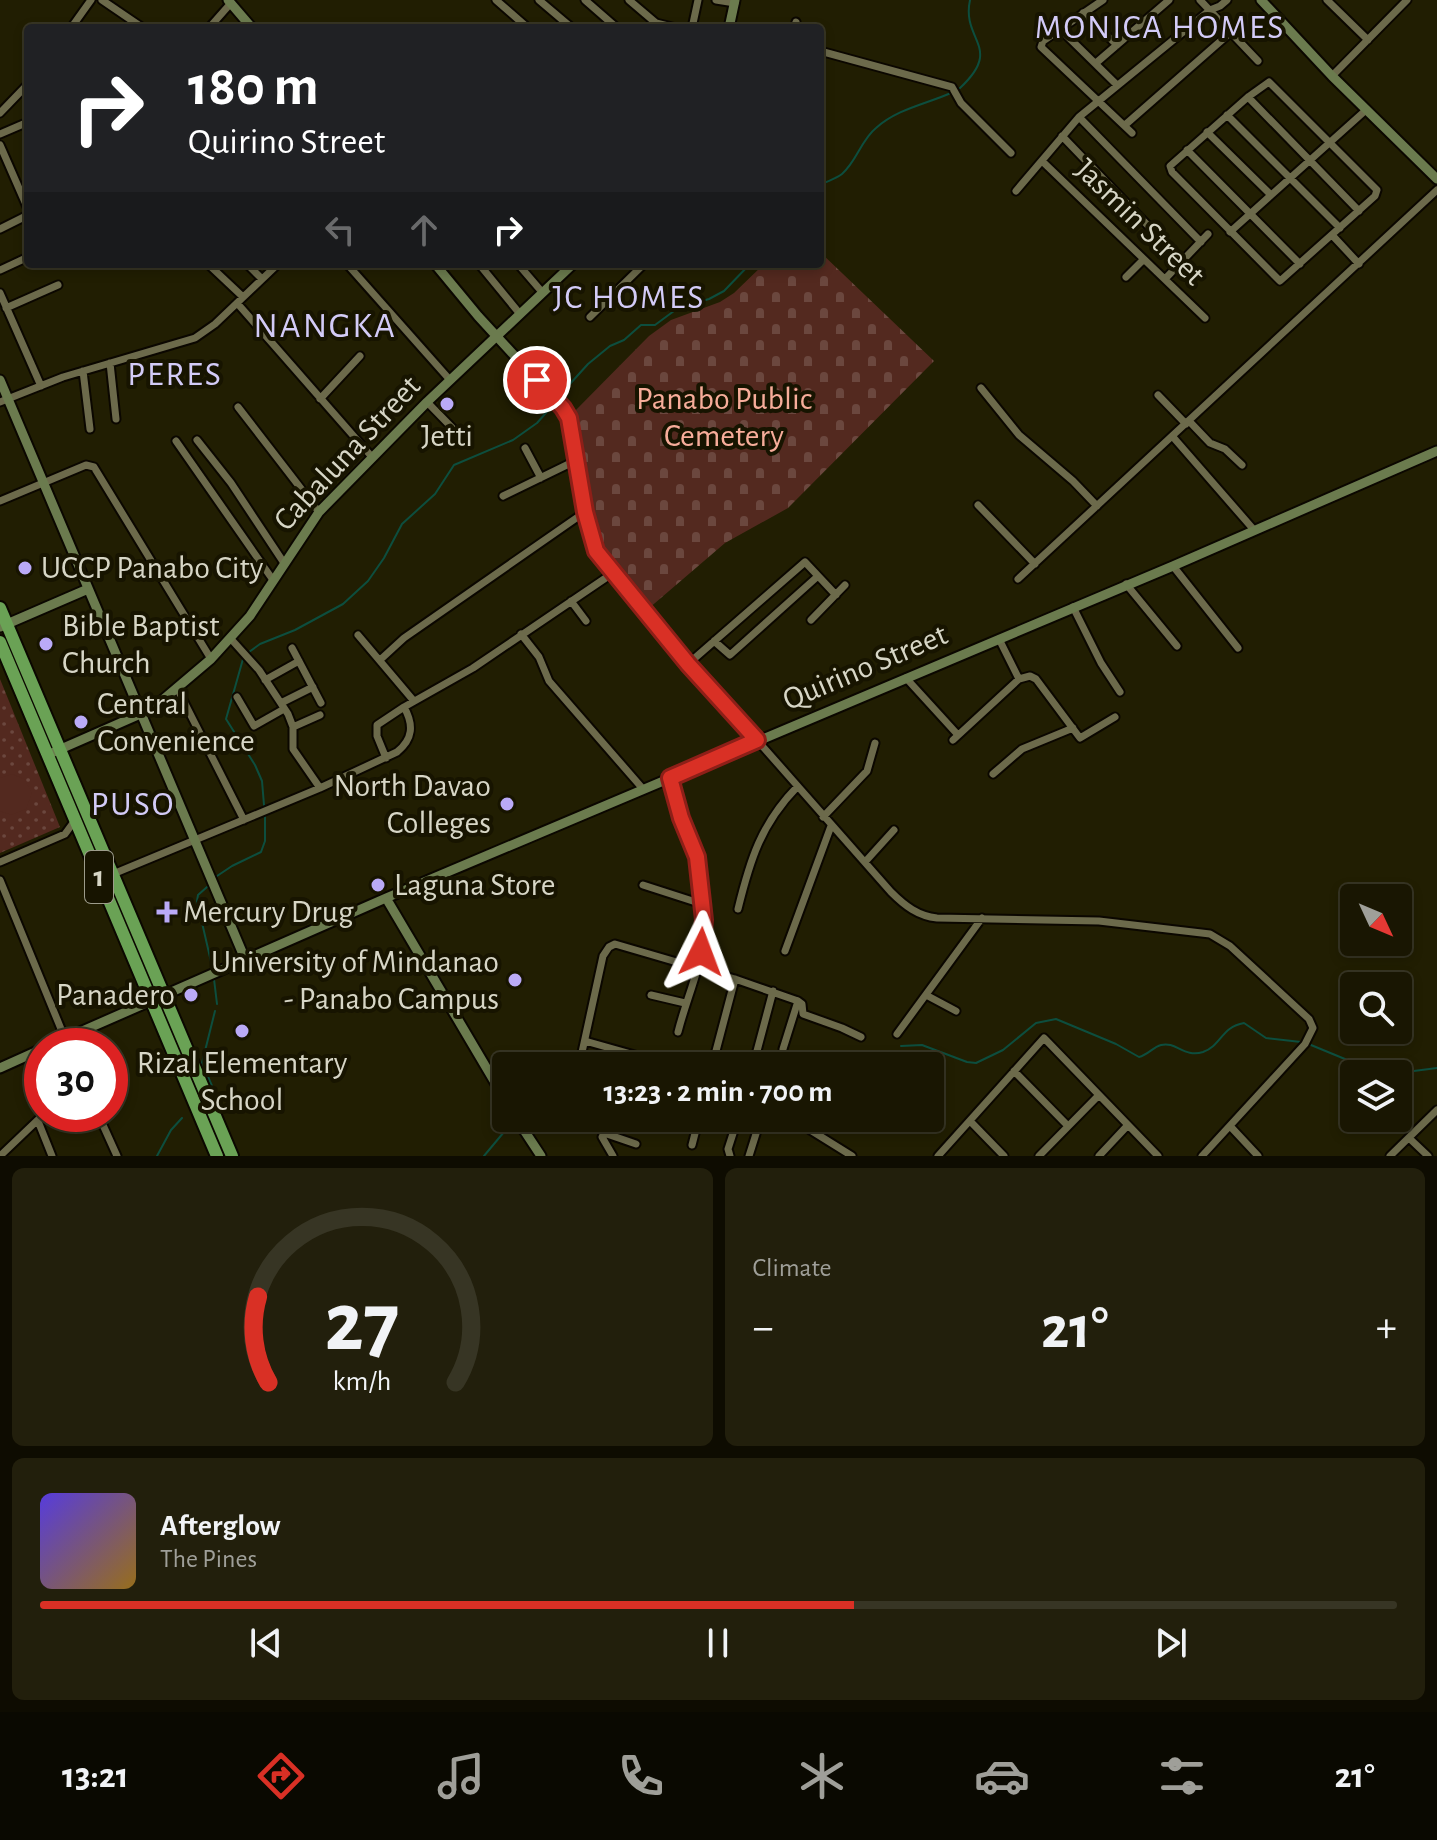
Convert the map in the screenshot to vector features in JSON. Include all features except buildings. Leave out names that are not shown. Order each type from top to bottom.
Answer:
[{"type":"highway","name":"1","points":[[0,608],[3,625],[34,705],[47,755],[217,1156]]},
{"type":"highway","name":"1","points":[[0,642],[60,750],[232,1156]]},
{"type":"street","points":[[74,24],[91,0]]},
{"type":"street","points":[[102,0],[137,24]]},
{"type":"street","points":[[496,0],[523,24]]},
{"type":"street","points":[[539,0],[567,24]]},
{"type":"street","points":[[585,0],[612,24]]},
{"type":"street","points":[[629,0],[660,24]]},
{"type":"street","points":[[693,24],[698,0]]},
{"type":"street","points":[[716,0],[735,1],[730,24]]},
{"type":"street","points":[[1103,0],[1041,44],[1043,51],[1132,133]]},
{"type":"street","points":[[1096,63],[1169,0]]},
{"type":"street","points":[[1200,0],[1258,61]]},
{"type":"street","points":[[1210,10],[1216,0]]},
{"type":"street","points":[[1016,191],[1079,117],[1210,10],[1227,0]]},
{"type":"street","points":[[1261,0],[1332,76],[1437,179]]},
{"type":"street","points":[[1332,76],[1407,0]]},
{"type":"street","points":[[212,24],[230,2],[249,24]]},
{"type":"street","points":[[1332,2],[1368,40]]},
{"type":"street","points":[[1083,13],[1117,45]]},
{"type":"street","points":[[1060,29],[1117,85]]},
{"type":"street","points":[[1125,125],[1231,32]]},
{"type":"street","points":[[824,52],[952,87],[961,103],[1011,153]]},
{"type":"street","points":[[1267,82],[1272,84],[1375,187],[1375,196],[1285,279],[1277,280],[1172,172],[1171,164],[1248,97],[1267,82]]},
{"type":"street","points":[[0,113],[24,88]]},
{"type":"street","points":[[1248,97],[1359,211]]},
{"type":"street","points":[[1230,232],[1366,110]]},
{"type":"street","points":[[1227,115],[1340,228]]},
{"type":"street","points":[[1079,117],[1201,242]]},
{"type":"street","points":[[0,134],[24,124]]},
{"type":"street","points":[[1207,132],[1271,195]]},
{"type":"street","points":[[1062,136],[1182,261]]},
{"type":"street","points":[[0,145],[24,202]]},
{"type":"street","points":[[1187,150],[1300,264]]},
{"type":"street","name":"Jasmin Street","points":[[1042,161],[1205,318]]},
{"type":"street","points":[[1018,579],[1437,190]]},
{"type":"street","points":[[0,229],[24,214]]},
{"type":"street","points":[[1165,279],[1208,234]]},
{"type":"street","points":[[1332,235],[1359,264]]},
{"type":"street","points":[[0,270],[24,259]]},
{"type":"street","points":[[1126,277],[1143,260]]},
{"type":"street","points":[[212,268],[372,457]]},
{"type":"street","points":[[251,268],[262,279]]},
{"type":"street","points":[[4,400],[83,371],[195,338],[215,324],[274,268]]},
{"type":"street","points":[[351,268],[450,380]]},
{"type":"street","points":[[438,268],[569,418],[593,546],[688,664],[898,899],[920,914],[937,918],[1099,921],[1201,932],[1230,946],[1309,1019],[1313,1028],[1299,1052],[1202,1156]]},
{"type":"street","points":[[482,268],[520,314]]},
{"type":"street","points":[[521,268],[542,292]]},
{"type":"street","name":"Cabaluna Street","points":[[47,755],[142,715],[178,690],[231,639],[250,616],[319,512],[427,402],[569,268]]},
{"type":"street","points":[[590,317],[640,268]]},
{"type":"street","points":[[6,308],[58,285]]},
{"type":"street","points":[[0,293],[41,386]]},
{"type":"street","points":[[320,399],[360,356]]},
{"type":"street","points":[[110,363],[116,419]]},
{"type":"street","points":[[83,371],[90,429]]},
{"type":"street","points":[[0,380],[4,400],[44,483],[245,959]]},
{"type":"street","points":[[981,388],[1019,435],[1097,506]]},
{"type":"street","points":[[1158,395],[1210,443],[1225,449],[1242,465]]},
{"type":"street","points":[[427,402],[465,441]]},
{"type":"street","points":[[238,407],[319,512]]},
{"type":"street","points":[[1173,437],[1254,530]]},
{"type":"street","points":[[197,440],[231,483],[284,563]]},
{"type":"street","points":[[176,441],[273,580]]},
{"type":"street","points":[[525,448],[541,478]]},
{"type":"street","name":"Quirino Street","points":[[94,1028],[150,1000],[386,898],[1173,566],[1437,451]]},
{"type":"street","points":[[503,496],[577,460]]},
{"type":"street","points":[[0,501],[86,465],[94,467],[211,659]]},
{"type":"street","points":[[978,505],[1035,564]]},
{"type":"street","points":[[380,660],[404,638],[585,512]]},
{"type":"street","points":[[688,664],[805,562],[836,595]]},
{"type":"street","points":[[1173,566],[1238,648]]},
{"type":"street","points":[[386,758],[377,736],[377,725],[413,700],[473,668],[613,573]]},
{"type":"street","points":[[714,641],[730,655],[818,576]]},
{"type":"street","points":[[1126,584],[1177,646]]},
{"type":"street","points":[[811,620],[845,585]]},
{"type":"street","points":[[3,625],[88,589]]},
{"type":"street","points":[[571,601],[586,621]]},
{"type":"street","points":[[1073,607],[1101,663],[1120,692]]},
{"type":"street","points":[[521,634],[539,657],[549,681],[643,789]]},
{"type":"street","points":[[358,635],[413,700]]},
{"type":"street","points":[[231,639],[282,706],[293,727],[293,749],[320,788]]},
{"type":"street","points":[[999,639],[1019,679]]},
{"type":"street","points":[[292,648],[321,703]]},
{"type":"street","points":[[265,680],[299,661]]},
{"type":"street","points":[[906,678],[956,738],[1019,679],[1030,676],[1036,679],[1078,737],[1115,717]]},
{"type":"street","points":[[237,697],[254,726],[313,687]]},
{"type":"street","points":[[178,690],[244,820]]},
{"type":"street","points":[[113,874],[386,758],[401,749],[411,735],[410,719],[404,707]]},
{"type":"street","points":[[293,727],[320,715]]},
{"type":"street","points":[[993,774],[1022,749],[1073,728]]},
{"type":"street","points":[[823,817],[867,771],[875,743]]},
{"type":"street","points":[[670,778],[681,818],[697,857],[704,936],[678,1032]]},
{"type":"street","points":[[738,909],[748,869],[765,828],[797,787]]},
{"type":"street","points":[[0,862],[65,834],[74,820],[87,814]]},
{"type":"street","points":[[785,951],[831,826]]},
{"type":"street","points":[[865,862],[894,830]]},
{"type":"street","points":[[0,880],[60,1028]]},
{"type":"street","points":[[643,885],[702,904]]},
{"type":"street","points":[[386,898],[492,1077]]},
{"type":"street","points":[[897,1034],[982,918]]},
{"type":"street","points":[[582,1052],[603,956],[609,947],[621,945],[773,991],[802,1004],[803,1014],[861,1037]]},
{"type":"street","points":[[716,1052],[735,979]]},
{"type":"street","points":[[757,1052],[773,991]]},
{"type":"street","points":[[651,995],[685,1003]]},
{"type":"street","points":[[926,995],[956,1011]]},
{"type":"street","points":[[783,1049],[798,1001]]},
{"type":"street","points":[[939,1156],[1044,1038],[1158,1156]]},
{"type":"street","points":[[585,1041],[624,1052]]},
{"type":"street","points":[[0,1068],[24,1057]]},
{"type":"street","points":[[1014,1071],[1068,1126]]},
{"type":"street","points":[[1039,1156],[1099,1095]]},
{"type":"street","points":[[1390,1156],[1437,1111]]},
{"type":"street","points":[[970,1121],[1004,1156]]},
{"type":"street","points":[[1099,1156],[1128,1125]]},
{"type":"street","points":[[1230,1126],[1258,1156]]},
{"type":"street","points":[[0,1156],[26,1132]]},
{"type":"street","points":[[42,1132],[52,1156]]},
{"type":"street","points":[[106,1132],[117,1156]]},
{"type":"street","points":[[526,1132],[541,1156]]},
{"type":"street","points":[[692,1145],[695,1132]]},
{"type":"street","points":[[730,1156],[728,1149],[733,1132]]},
{"type":"street","points":[[749,1156],[757,1132]]},
{"type":"street","points":[[813,1132],[852,1156]]},
{"type":"street","points":[[613,1156],[603,1140],[604,1133],[636,1144]]},
{"type":"street","points":[[1409,1138],[1428,1156]]},
{"type":"green space","name":"Panabo Public Cemetery","points":[[824,256],[934,361],[788,508],[725,543],[648,609],[603,553],[592,526],[573,413],[649,336],[671,320],[720,302],[760,268],[824,268]]},
{"type":"green space","points":[[0,679],[60,827],[0,853]]},
{"type":"green space","points":[[12,774],[24,779],[32,793],[26,809],[11,815],[0,811],[0,778]]},
{"type":"waterway","points":[[960,88],[979,63],[980,53],[969,14],[970,0]]},
{"type":"waterway","points":[[824,183],[842,174],[871,133],[884,121],[951,93]]},
{"type":"waterway","points":[[559,396],[588,364],[610,346],[624,340],[641,325],[655,325],[678,308],[724,291],[746,268]]},
{"type":"waterway","points":[[249,652],[343,604],[368,581],[402,524],[435,494],[454,465],[513,440],[537,423],[553,405]]},
{"type":"waterway","points":[[243,659],[226,719],[255,765],[262,781],[264,805]]},
{"type":"waterway","points":[[217,876],[261,852],[265,841],[265,816]]},
{"type":"waterway","points":[[207,887],[198,895],[197,901],[212,966]]},
{"type":"waterway","points":[[214,979],[217,1004]]},
{"type":"waterway","points":[[215,1011],[202,1063],[219,1102]]},
{"type":"waterway","points":[[901,1046],[922,1045],[976,1063],[1003,1050],[1036,1023],[1056,1019],[1139,1057],[1166,1044],[1191,1053],[1203,1052],[1231,1028],[1244,1023],[1266,1038],[1301,1042]]},
{"type":"waterway","points":[[1311,1045],[1347,1060]]},
{"type":"waterway","points":[[1412,1071],[1437,1068]]},
{"type":"waterway","points":[[157,1156],[171,1130],[182,1118]]},
{"type":"waterway","points":[[484,1156],[504,1132]]},
{"type":"place","name":"Jetti","points":[[447,404]]},
{"type":"place","name":"UCCP Panabo City","points":[[25,568]]},
{"type":"place","name":"Bible Baptist Church","points":[[46,644]]},
{"type":"place","name":"Central Convenience","points":[[81,722]]},
{"type":"place","name":"North Davao Colleges","points":[[507,804]]},
{"type":"place","name":"Laguna Store","points":[[378,885]]},
{"type":"place","name":"Mercury Drug","points":[[167,912]]},
{"type":"place","name":"University of Mindanao - Panabo Campus","points":[[515,980]]},
{"type":"place","name":"Panadero","points":[[191,995]]},
{"type":"place","name":"Rizal Elementary School","points":[[242,1031]]},
{"type":"district","name":"MONICA HOMES","points":[[1160,28]]},
{"type":"district","name":"JC HOMES","points":[[629,298]]},
{"type":"district","name":"NANGKA","points":[[325,326]]},
{"type":"district","name":"PERES","points":[[175,375]]},
{"type":"district","name":"PUSO","points":[[133,805]]},
{"type":"route","points":[[537,380],[569,418],[585,512],[596,551],[688,664],[757,740],[670,778],[681,818],[697,857],[704,920],[701,952]]}]
